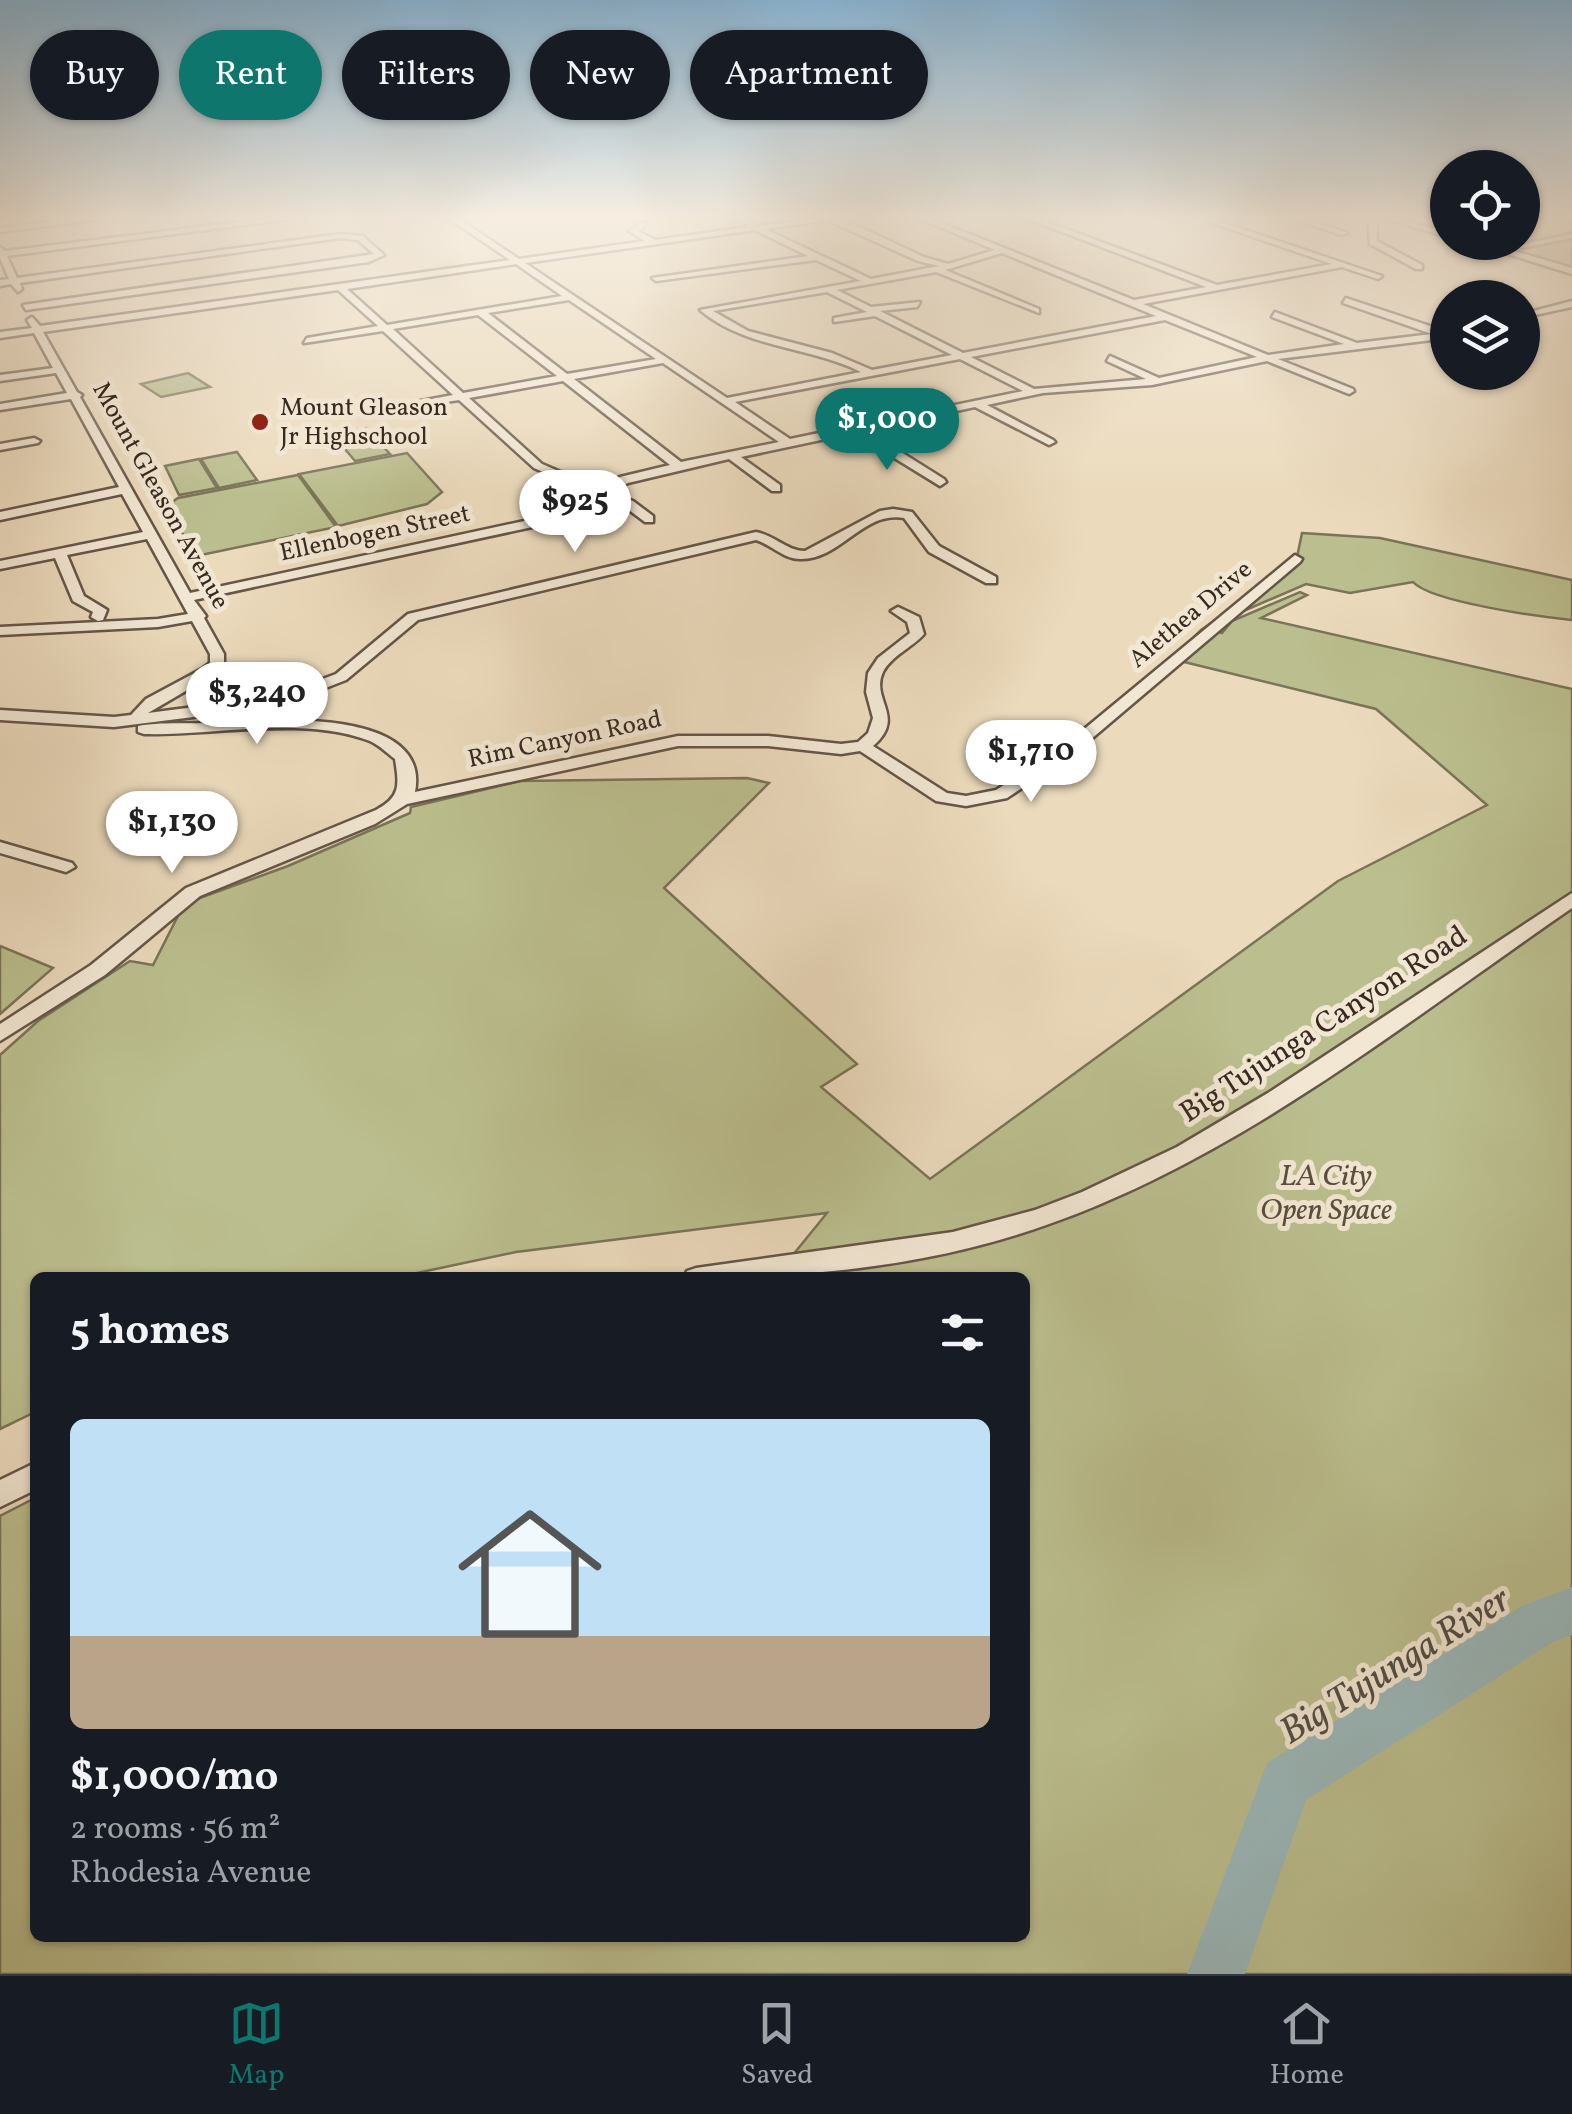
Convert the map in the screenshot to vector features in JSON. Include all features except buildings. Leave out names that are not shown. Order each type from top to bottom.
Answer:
[{"type":"street","name":"Mount Gleason Avenue","points":[[24,309],[77,395],[217,654],[217,664],[148,706],[134,720]]},
{"type":"street","points":[[0,335],[184,309]]},
{"type":"street","points":[[364,309],[538,466],[629,504],[648,520]]},
{"type":"street","points":[[306,340],[491,309]]},
{"type":"street","points":[[588,309],[788,443]]},
{"type":"street","points":[[710,309],[705,310],[758,340],[841,358],[870,373]]},
{"type":"street","points":[[867,309],[1032,392]]},
{"type":"street","points":[[838,320],[889,309]]},
{"type":"street","points":[[1029,309],[1036,312]]},
{"type":"street","points":[[1145,309],[1350,391]]},
{"type":"street","points":[[1370,309],[1430,330]]},
{"type":"street","points":[[479,311],[679,466]]},
{"type":"street","points":[[1275,315],[1356,345]]},
{"type":"street","points":[[726,401],[1165,317]]},
{"type":"street","name":"Ellenbogen Street","points":[[189,598],[533,523],[634,476],[788,443],[1032,392],[1158,381],[1267,358],[1430,337]]},
{"type":"street","points":[[1110,359],[1158,381]]},
{"type":"street","points":[[409,406],[665,360]]},
{"type":"street","points":[[0,378],[59,370]]},
{"type":"street","points":[[0,407],[77,395]]},
{"type":"street","points":[[977,404],[1049,442]]},
{"type":"street","points":[[856,429],[940,482]]},
{"type":"street","points":[[0,448],[34,441]]},
{"type":"street","points":[[731,455],[776,488]]},
{"type":"street","points":[[0,516],[128,489]]},
{"type":"street","points":[[0,715],[102,722],[134,720],[232,707],[328,686],[414,617],[756,536],[770,539],[788,554],[807,555],[882,514],[908,516],[934,549],[991,580]]},
{"type":"street","points":[[0,565],[153,534]]},
{"type":"street","points":[[60,553],[78,598],[100,610],[98,617]]},
{"type":"street","name":"Alethea Drive","points":[[862,746],[942,797],[966,801],[1001,794],[1071,748],[1295,558]]},
{"type":"street","points":[[862,746],[882,723],[883,709],[873,684],[875,673],[918,634],[914,620],[898,611]]},
{"type":"street","points":[[0,631],[158,623],[199,616]]},
{"type":"street","points":[[0,1034],[107,963],[192,892],[312,846],[403,800],[409,780],[402,758],[386,742],[367,734],[262,724],[148,730],[134,720]]},
{"type":"street","name":"Rim Canyon Road","points":[[403,800],[678,741],[768,741],[841,749],[862,746]]},
{"type":"street","points":[[0,847],[66,867]]},
{"type":"street","name":"Big Tujunga Canyon Road","points":[[742,1272],[880,1254],[990,1233],[1081,1202],[1166,1165],[1243,1123],[1572,899]]},
{"type":"street","points":[[0,1494],[30,1479]]},
{"type":"green space","points":[[188,373],[210,387],[161,397],[141,384]]},
{"type":"green space","points":[[366,428],[390,454],[355,461],[333,435]]},
{"type":"green space","points":[[237,452],[257,480],[219,488],[201,459]]},
{"type":"green space","points":[[407,453],[442,492],[427,504],[338,526],[299,474]]},
{"type":"green space","points":[[199,459],[217,488],[179,495],[165,466]]},
{"type":"green space","points":[[298,475],[336,527],[193,554],[168,505],[178,498]]},
{"type":"green space","name":"LA City Open Space","points":[[1302,533],[1380,538],[1572,580],[1572,620],[1463,602],[1413,582],[1350,593],[1306,584],[1232,616],[1213,630],[1222,633],[1232,621],[1300,592],[1307,595],[1261,618],[1572,689],[1572,1974],[0,1974],[0,1516],[30,1501],[30,1942],[1030,1942],[1030,1272],[779,1272],[827,1213],[516,1252],[422,1272],[30,1272],[30,1414],[0,1429],[0,1055],[38,1021],[130,961],[153,965],[182,908],[410,813],[411,807],[520,781],[747,778],[769,783],[664,888],[857,1064],[821,1087],[930,1179],[1338,881],[1487,805],[1376,709],[1172,659],[1201,630],[1264,587],[1297,557]]},
{"type":"green space","points":[[0,946],[53,968],[0,1014]]},
{"type":"waterway","name":"Big Tujunga River","points":[[1216,1974],[1286,1782],[1539,1623],[1572,1611]]},
{"type":"place","name":"Mount Gleason Jr Highschool","points":[[260,422]]}]
